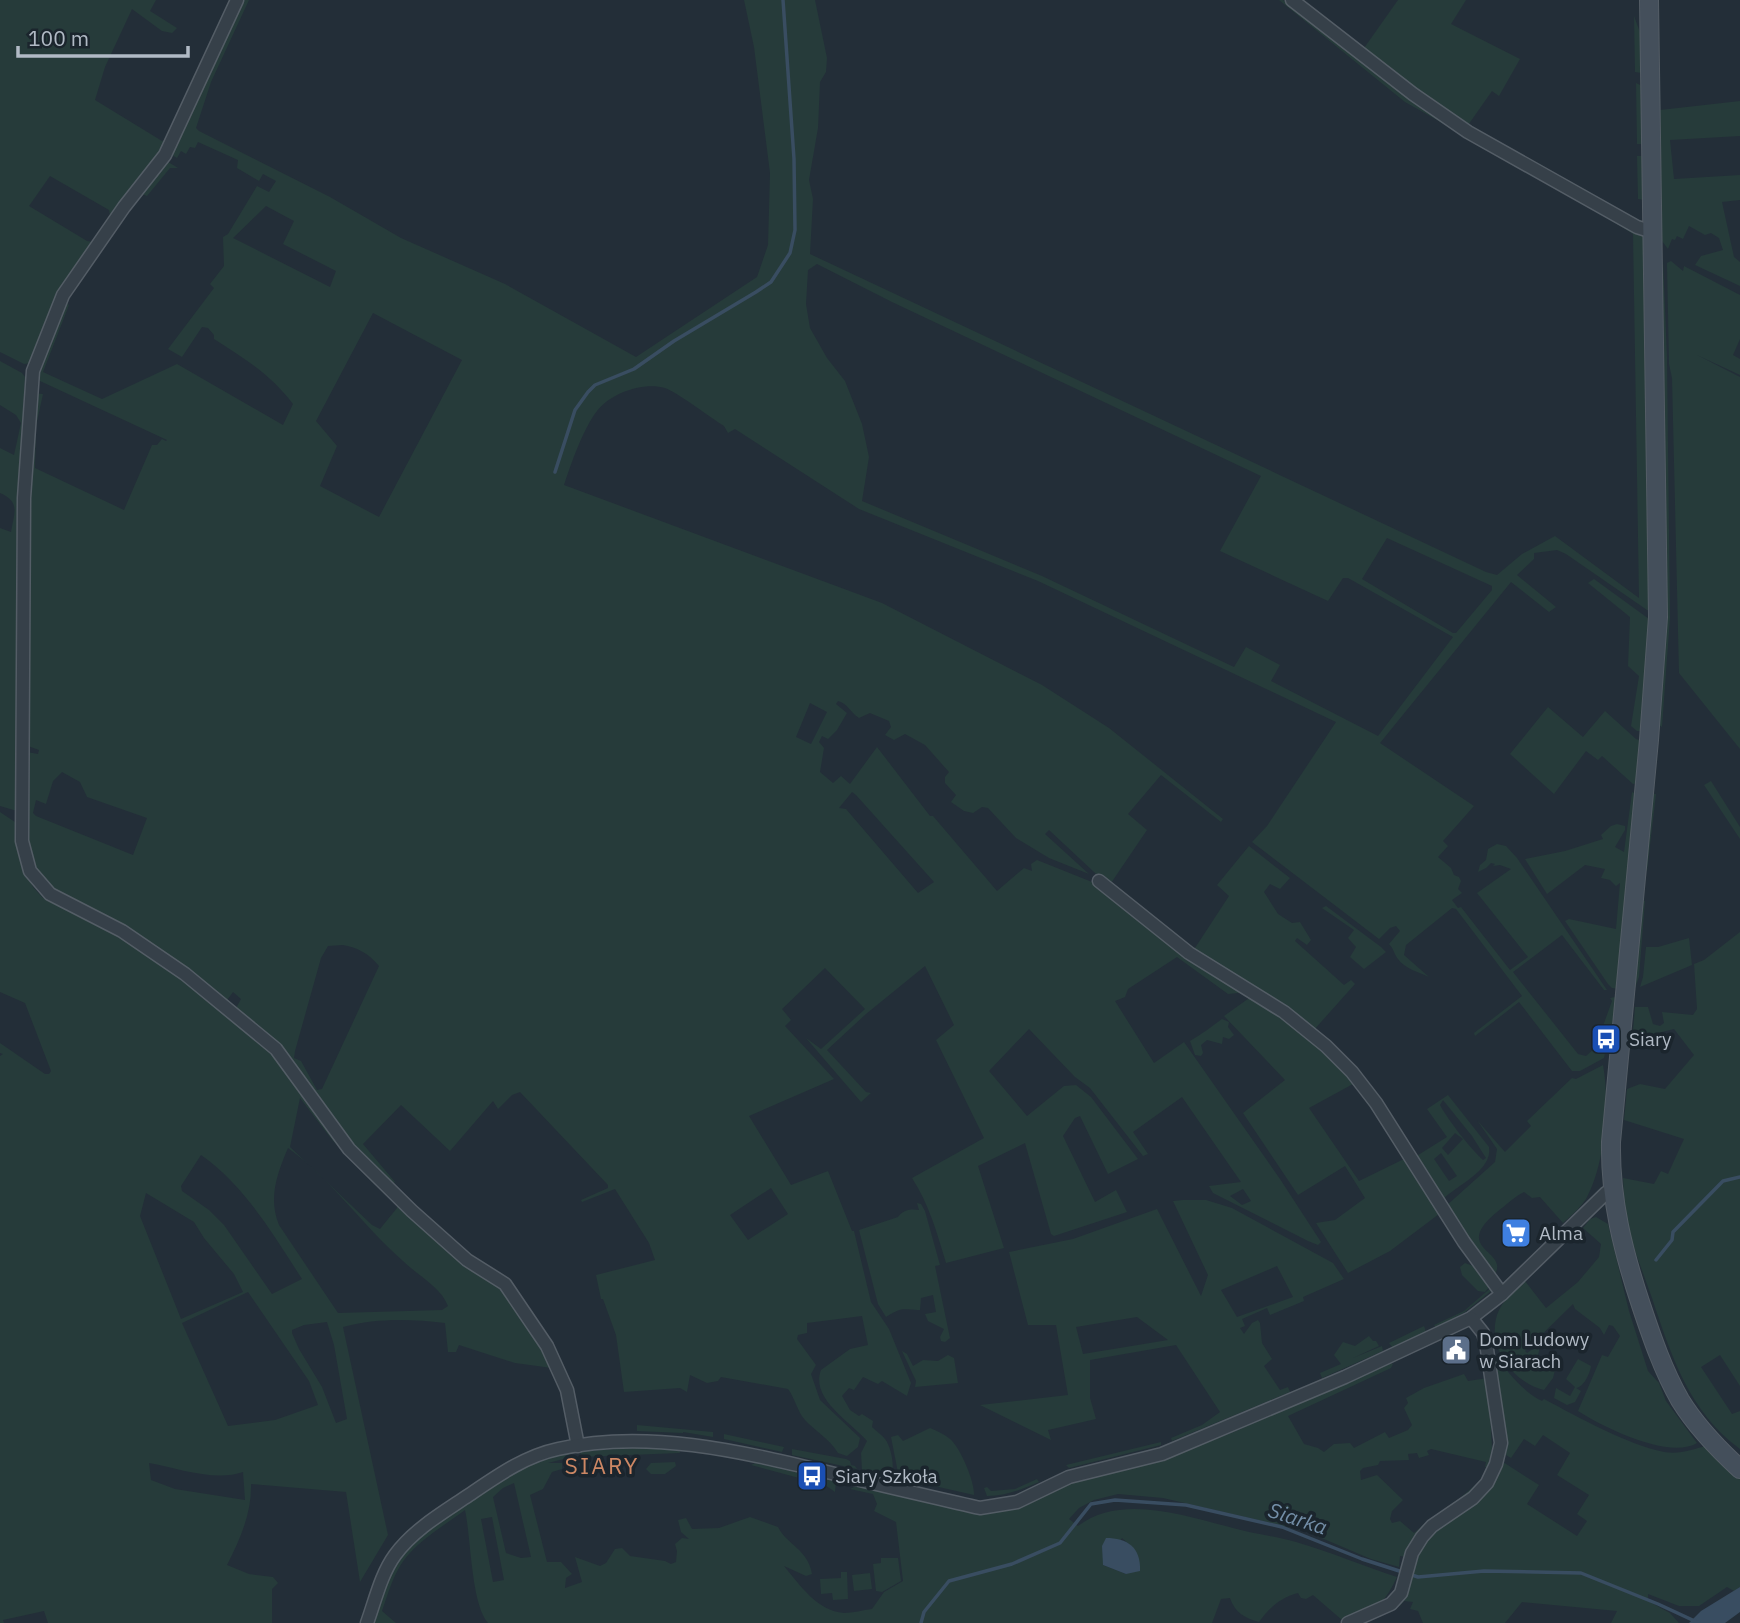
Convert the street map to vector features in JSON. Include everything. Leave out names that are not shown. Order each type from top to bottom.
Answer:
[{"type":"main road","points":[[1649,0],[1658,617],[1613,1124],[1612,1192],[1624,1250],[1665,1371],[1697,1425],[1740,1468]]},
{"type":"street","points":[[237,0],[165,155],[124,207],[64,295],[33,371],[23,511],[22,841],[30,871],[50,894],[132,938],[185,974],[276,1049],[349,1149],[412,1212],[467,1260],[505,1284],[547,1346],[567,1390],[578,1446]]},
{"type":"street","points":[[1292,0],[1468,132],[1637,227],[1653,232]]},
{"type":"street","points":[[1099,881],[1189,953],[1284,1012],[1326,1046],[1352,1072],[1376,1103],[1464,1242],[1503,1294]]},
{"type":"street","points":[[367,1623],[380,1585],[395,1555],[423,1526],[508,1469],[538,1455],[578,1446],[672,1443],[730,1449],[984,1507],[1017,1502],[1069,1477],[1162,1454],[1345,1377],[1471,1318],[1503,1294],[1580,1217],[1606,1194],[1612,1192]]},
{"type":"street","points":[[1348,1623],[1391,1604],[1401,1593],[1412,1553],[1422,1537],[1432,1526],[1473,1498],[1487,1483],[1496,1464],[1501,1443],[1486,1343],[1471,1318]]},
{"type":"green space","points":[[0,0],[156,0],[150,11],[177,28],[172,33],[162,31],[132,9],[105,67],[95,100],[162,141],[172,137],[102,229],[110,215],[109,210],[50,176],[29,206],[93,242],[33,363],[24,364],[0,352]]},
{"type":"green space","points":[[241,0],[249,0],[211,82],[196,128],[199,131],[330,197],[401,238],[505,284],[636,357],[757,277],[768,245],[770,173],[754,47],[744,0],[815,0],[827,58],[826,72],[820,82],[818,128],[809,180],[813,199],[810,254],[1486,572],[1497,575],[1522,554],[1555,536],[1639,598],[1633,234],[1517,165],[1644,234],[1652,610],[1647,610],[1566,554],[1557,550],[1534,553],[1534,559],[1517,575],[1556,607],[1549,612],[1511,582],[1380,743],[1474,806],[1443,841],[1448,846],[1438,857],[1461,881],[1458,889],[1462,893],[1452,900],[1458,908],[1461,907],[1510,970],[1528,957],[1477,893],[1511,869],[1500,865],[1493,866],[1495,864],[1491,863],[1478,872],[1480,865],[1486,860],[1488,849],[1497,844],[1506,846],[1517,858],[1607,990],[1604,990],[1562,935],[1513,972],[1578,1054],[1586,1056],[1595,1048],[1612,1001],[1610,998],[1615,997],[1618,1001],[1610,1031],[1604,1034],[1603,1042],[1607,1043],[1604,1058],[1580,1071],[1572,1071],[1519,1002],[1475,1036],[1474,1033],[1522,996],[1456,909],[1452,908],[1406,945],[1404,955],[1429,977],[1408,968],[1397,957],[1389,944],[1400,931],[1396,926],[1379,939],[1252,842],[1267,826],[1336,722],[1038,581],[859,509],[735,429],[728,433],[724,426],[670,390],[647,387],[619,394],[603,405],[592,418],[564,485],[882,603],[1042,685],[1109,728],[1223,819],[1221,822],[1161,775],[1128,814],[1147,830],[1109,886],[1049,830],[1045,834],[1089,874],[1049,858],[1016,838],[988,808],[982,807],[973,813],[964,811],[951,802],[956,795],[945,783],[949,772],[925,745],[905,734],[894,740],[885,735],[891,727],[889,721],[870,713],[859,718],[838,701],[836,704],[847,713],[837,730],[828,739],[822,736],[819,742],[824,748],[820,772],[833,783],[841,776],[850,784],[877,747],[930,816],[933,816],[997,891],[1024,868],[1032,871],[1031,864],[1037,860],[1092,882],[1248,992],[1228,994],[1177,957],[1128,989],[1125,997],[1115,1001],[1154,1063],[1184,1042],[1321,1242],[1318,1245],[1308,1241],[1213,1193],[1209,1186],[1241,1182],[1182,1097],[1133,1132],[1148,1154],[1143,1156],[1090,1088],[1075,1077],[1029,1029],[989,1071],[1027,1116],[1064,1086],[1076,1085],[1091,1097],[1138,1159],[1108,1174],[1080,1116],[1075,1118],[1063,1136],[1095,1202],[1116,1190],[1127,1212],[1054,1236],[1051,1234],[1025,1143],[978,1166],[1004,1248],[946,1263],[928,1208],[912,1178],[984,1138],[936,1040],[954,1025],[925,966],[827,1050],[866,1092],[871,1093],[861,1102],[806,1038],[821,1049],[865,1009],[825,968],[782,1009],[791,1020],[785,1026],[834,1079],[749,1116],[791,1185],[828,1171],[854,1231],[871,1302],[889,1329],[911,1383],[907,1396],[882,1381],[878,1384],[863,1377],[854,1390],[849,1388],[842,1396],[850,1410],[873,1421],[872,1427],[884,1438],[893,1464],[891,1477],[862,1471],[861,1453],[867,1441],[834,1409],[821,1391],[819,1381],[821,1370],[850,1349],[868,1345],[862,1316],[807,1323],[807,1333],[798,1335],[797,1339],[816,1365],[811,1374],[820,1400],[860,1438],[858,1447],[847,1456],[838,1453],[831,1443],[805,1420],[788,1389],[721,1377],[718,1381],[707,1383],[690,1375],[687,1392],[680,1388],[624,1392],[616,1335],[601,1299],[596,1275],[655,1260],[649,1243],[615,1189],[582,1202],[581,1200],[608,1188],[608,1185],[520,1092],[512,1095],[498,1109],[493,1101],[450,1151],[401,1105],[363,1144],[395,1182],[391,1186],[357,1152],[235,1010],[241,999],[233,992],[225,1003],[64,897],[37,875],[26,849],[27,752],[38,754],[39,750],[28,746],[26,499],[33,393],[43,394],[36,426],[35,468],[124,510],[152,445],[157,445],[162,439],[167,440],[40,381],[38,371],[65,302],[69,305],[43,372],[102,399],[177,364],[283,425],[293,404],[266,376],[214,339],[208,328],[202,327],[182,357],[168,349],[214,288],[210,284],[224,266],[223,237],[228,234],[257,186],[269,192],[276,181],[263,174],[259,181],[237,168],[238,160],[198,142],[195,148],[190,147],[186,154],[181,151],[177,158],[170,154],[182,135],[204,79]],"holes":[[[266,206],[294,221],[283,244],[336,271],[330,287],[233,238]],[[817,264],[1261,476],[1220,551],[1328,601],[1343,578],[1348,578],[1453,637],[1378,736],[1271,681],[1280,665],[1246,647],[1234,667],[1042,576],[862,501],[869,457],[862,424],[845,381],[827,358],[810,328],[806,304],[808,270]],[[373,313],[462,360],[379,517],[320,486],[337,446],[316,421]],[[1387,538],[1492,586],[1492,590],[1456,633],[1362,579]],[[810,703],[827,712],[811,744],[796,737]],[[62,772],[80,782],[87,797],[147,818],[133,855],[33,813],[36,800],[46,804],[53,781]],[[852,792],[934,882],[918,893],[846,809],[839,808]],[[343,945],[363,952],[379,966],[322,1089],[317,1090],[301,1061],[294,1058],[321,958],[328,946]],[[771,1188],[788,1214],[748,1240],[730,1215]],[[1243,1189],[1251,1201],[1242,1205],[1230,1196]]]},
{"type":"green space","points":[[1279,0],[1283,0],[1443,121],[1502,157],[1405,102]]},
{"type":"green space","points":[[1398,0],[1466,0],[1451,24],[1520,59],[1499,96],[1492,91],[1466,128],[1362,51]]},
{"type":"green space","points":[[1634,16],[1642,38],[1642,73],[1635,72]]},
{"type":"green space","points":[[1636,83],[1642,86],[1644,144],[1637,144]]},
{"type":"green space","points":[[1740,101],[1740,136],[1670,140],[1674,179],[1740,175],[1740,200],[1722,202],[1734,257],[1740,262],[1740,286],[1695,265],[1701,256],[1723,250],[1719,238],[1711,233],[1705,235],[1689,226],[1683,239],[1677,236],[1675,240],[1672,239],[1668,249],[1662,241],[1660,110]]},
{"type":"green space","points":[[1637,156],[1644,156],[1644,200],[1638,199]]},
{"type":"green space","points":[[165,160],[178,168],[170,168],[147,196],[142,194],[133,206]]},
{"type":"green space","points":[[1663,261],[1667,357],[1670,618],[1662,727],[1656,723]]},
{"type":"green space","points":[[1671,261],[1683,271],[1684,266],[1740,295],[1740,339],[1733,355],[1740,359],[1740,375],[1697,355],[1740,377],[1740,749],[1679,673],[1667,263]]},
{"type":"green space","points":[[0,361],[25,377],[17,811],[0,806],[0,528],[11,532],[14,504],[0,493],[0,448],[14,455],[21,423],[16,415],[0,405]]},
{"type":"green space","points":[[1594,579],[1649,619],[1652,624],[1644,731],[1637,731],[1631,726],[1639,676],[1628,666],[1630,617],[1588,583]]},
{"type":"green space","points":[[1548,707],[1583,737],[1605,711],[1636,739],[1644,741],[1639,783],[1633,784],[1602,756],[1598,760],[1586,751],[1554,794],[1510,754]]},
{"type":"green space","points":[[1711,781],[1740,827],[1740,839],[1704,785]]},
{"type":"green space","points":[[1632,792],[1635,793],[1619,989],[1608,984],[1565,921],[1569,919],[1616,929],[1620,883],[1616,886],[1610,880],[1601,878],[1605,869],[1585,865],[1547,894],[1525,859],[1565,851],[1603,839],[1601,835],[1617,824],[1625,826],[1625,830],[1615,847],[1624,852]]},
{"type":"green space","points":[[1650,793],[1656,794],[1647,871],[1644,870]]},
{"type":"green space","points":[[0,812],[15,822],[25,868],[33,887],[42,897],[52,903],[63,904],[118,932],[182,977],[275,1051],[347,1150],[509,1297],[545,1351],[552,1368],[515,1363],[459,1345],[456,1352],[448,1352],[445,1323],[394,1320],[343,1327],[388,1535],[360,1582],[346,1492],[251,1484],[250,1505],[244,1526],[227,1565],[249,1574],[273,1577],[278,1583],[272,1589],[272,1623],[48,1623],[44,1611],[3,1620],[4,1623],[0,1623],[0,1056],[3,1054],[0,1053],[0,1043],[45,1074],[51,1071],[25,1003],[0,992]],"holes":[[[300,1098],[333,1141],[397,1203],[397,1208],[380,1229],[372,1225],[324,1179],[388,1247],[434,1287],[448,1306],[442,1310],[338,1313],[279,1225],[276,1215],[275,1186],[288,1148],[312,1168],[290,1147]],[[201,1155],[217,1167],[245,1196],[302,1279],[272,1294],[224,1225],[209,1210],[182,1191],[181,1186]],[[146,1193],[194,1222],[234,1274],[243,1292],[181,1319],[140,1216]],[[248,1292],[309,1381],[318,1405],[275,1420],[228,1426],[182,1323]],[[327,1322],[334,1345],[347,1419],[336,1423],[322,1387],[299,1349],[292,1330],[304,1325]],[[149,1463],[208,1475],[243,1472],[245,1500],[175,1489],[151,1480]]]},
{"type":"green space","points":[[1249,846],[1290,878],[1280,889],[1270,884],[1264,892],[1278,914],[1292,923],[1300,922],[1311,940],[1307,945],[1297,938],[1295,941],[1344,985],[1351,980],[1355,984],[1313,1031],[1193,951],[1229,896],[1217,885]]},
{"type":"green space","points":[[1639,901],[1645,901],[1639,977],[1633,993]]},
{"type":"green space","points":[[1326,906],[1386,952],[1364,969],[1350,957],[1356,947],[1348,938],[1354,930],[1322,908]]},
{"type":"green space","points":[[1740,932],[1740,1386],[1720,1355],[1701,1367],[1732,1414],[1740,1411],[1740,1449],[1707,1418],[1675,1361],[1631,1237],[1624,1207],[1623,1178],[1654,1184],[1661,1171],[1668,1174],[1684,1139],[1624,1120],[1627,1089],[1640,1084],[1665,1089],[1694,1055],[1674,1029],[1650,1035],[1633,1030],[1635,1007],[1648,1007],[1653,1024],[1660,1026],[1664,1023],[1662,1012],[1693,1015],[1697,1009],[1694,964],[1704,960]]},
{"type":"green space","points":[[1689,938],[1692,965],[1640,987],[1646,947],[1658,947]]},
{"type":"green space","points":[[1252,996],[1293,1022],[1356,1081],[1468,1254],[1439,1214],[1390,1251],[1348,1273],[1316,1223],[1335,1220],[1365,1198],[1345,1166],[1298,1195],[1243,1113],[1285,1080],[1224,1016]],"holes":[[[1353,1084],[1404,1159],[1359,1181],[1309,1108]]]},
{"type":"green space","points":[[1222,1019],[1229,1022],[1228,1027],[1234,1035],[1229,1039],[1223,1037],[1222,1044],[1207,1040],[1201,1045],[1201,1056],[1195,1055],[1190,1041]]},
{"type":"green space","points":[[1603,1065],[1606,1115],[1602,1152],[1586,1199],[1563,1223],[1540,1197],[1532,1198],[1524,1192],[1497,1212],[1479,1234],[1480,1242],[1495,1260],[1495,1274],[1446,1206],[1495,1162],[1497,1149],[1477,1120],[1505,1152],[1531,1126],[1527,1121],[1572,1078],[1576,1079]]},
{"type":"green space","points":[[1448,1095],[1489,1147],[1489,1156],[1480,1170],[1441,1201],[1415,1157],[1447,1137],[1427,1109]],"holes":[[[1443,1100],[1472,1136],[1486,1158],[1483,1160],[1454,1126],[1440,1105]],[[1455,1133],[1463,1139],[1448,1155],[1442,1148]],[[1441,1153],[1457,1176],[1449,1181],[1434,1159]]]},
{"type":"green space","points":[[1206,1200],[1232,1208],[1333,1263],[1344,1279],[1303,1297],[1304,1301],[1270,1315],[1267,1308],[1242,1319],[1245,1326],[1240,1328],[1244,1334],[1252,1323],[1258,1320],[1260,1323],[1262,1343],[1272,1359],[1264,1366],[1280,1390],[1288,1387],[1290,1392],[1172,1441],[1171,1438],[1202,1425],[1220,1412],[1176,1345],[1090,1360],[1090,1398],[1096,1419],[1048,1430],[1051,1440],[980,1405],[1068,1395],[1056,1325],[1028,1325],[1009,1252],[1073,1239],[1157,1209],[1201,1296],[1208,1275],[1173,1201]],"holes":[[[1277,1266],[1293,1297],[1237,1317],[1221,1290]],[[1137,1317],[1168,1340],[1083,1354],[1076,1327]]]},
{"type":"green space","points":[[917,1203],[921,1204],[925,1211],[940,1265],[935,1266],[950,1338],[945,1342],[941,1341],[940,1337],[944,1329],[928,1321],[925,1314],[936,1312],[933,1295],[921,1298],[920,1310],[900,1310],[886,1317],[878,1304],[859,1230],[898,1217],[905,1211],[919,1210]]},
{"type":"green space","points":[[1596,1217],[1608,1224],[1629,1311],[1648,1371],[1659,1383],[1666,1401],[1697,1443],[1685,1447],[1654,1445],[1619,1433],[1578,1411],[1602,1355],[1608,1357],[1620,1336],[1613,1326],[1609,1325],[1604,1335],[1600,1328],[1575,1309],[1573,1304],[1525,1351],[1527,1353],[1537,1346],[1540,1347],[1536,1363],[1555,1370],[1553,1378],[1544,1390],[1532,1386],[1511,1370],[1498,1348],[1495,1323],[1499,1310],[1525,1281],[1546,1308],[1578,1282],[1599,1257],[1601,1244],[1583,1228],[1590,1219]]},
{"type":"green space","points":[[1465,1263],[1476,1267],[1491,1285],[1485,1292],[1478,1291],[1462,1275],[1460,1267]]},
{"type":"green space","points":[[1493,1286],[1496,1287],[1465,1312],[1436,1328],[1434,1325],[1464,1311]]},
{"type":"green space","points":[[1424,1326],[1426,1332],[1392,1347],[1389,1343]]},
{"type":"green space","points":[[1369,1336],[1379,1346],[1353,1358],[1382,1346],[1383,1351],[1322,1378],[1320,1373],[1341,1364],[1334,1355],[1343,1342],[1355,1346]]},
{"type":"green space","points":[[902,1351],[907,1354],[913,1366],[923,1360],[938,1361],[948,1355],[954,1358],[958,1383],[915,1387],[916,1381]]},
{"type":"green space","points":[[1495,1356],[1522,1387],[1542,1401],[1544,1399],[1602,1429],[1649,1448],[1675,1453],[1706,1446],[1740,1478],[1740,1587],[1734,1591],[1727,1587],[1699,1606],[1679,1606],[1648,1594],[1648,1601],[1670,1613],[1679,1623],[1611,1623],[1617,1611],[1522,1602],[1505,1623],[1423,1623],[1418,1611],[1410,1609],[1413,1602],[1404,1601],[1400,1606],[1397,1605],[1423,1542],[1488,1483],[1503,1462],[1539,1485],[1527,1504],[1577,1536],[1587,1521],[1577,1514],[1589,1495],[1557,1475],[1570,1453],[1543,1435],[1535,1446],[1524,1439],[1511,1458],[1506,1455],[1503,1448]]},
{"type":"green space","points":[[1578,1359],[1591,1366],[1584,1382],[1576,1388],[1581,1391],[1575,1402],[1567,1405],[1554,1398],[1556,1388],[1570,1396],[1575,1387],[1566,1379]]},
{"type":"green space","points":[[1388,1362],[1393,1364],[1391,1368],[1288,1416],[1304,1444],[1324,1452],[1334,1444],[1350,1443],[1354,1448],[1385,1432],[1389,1438],[1408,1430],[1412,1425],[1404,1408],[1408,1403],[1406,1398],[1424,1388],[1464,1374],[1468,1381],[1488,1378],[1492,1448],[1488,1468],[1485,1467],[1486,1462],[1431,1449],[1427,1451],[1429,1455],[1419,1458],[1417,1453],[1408,1454],[1409,1460],[1380,1461],[1378,1465],[1360,1471],[1361,1480],[1377,1475],[1403,1500],[1392,1511],[1390,1519],[1392,1523],[1400,1521],[1414,1533],[1484,1478],[1406,1557],[1400,1556],[1399,1567],[1371,1559],[1305,1531],[1163,1498],[1118,1494],[1094,1500],[1079,1508],[1069,1519],[1078,1526],[1095,1516],[1114,1511],[1134,1509],[1175,1513],[1296,1542],[1397,1577],[1387,1595],[1376,1606],[1342,1620],[1313,1595],[1306,1599],[1301,1598],[1298,1593],[1276,1604],[1259,1622],[1241,1614],[1230,1598],[1221,1599],[1212,1623],[488,1623],[478,1601],[465,1510],[425,1539],[410,1552],[400,1566],[382,1611],[396,1623],[372,1623],[389,1576],[414,1539],[522,1468],[569,1451],[571,1457],[548,1463],[562,1463],[562,1469],[552,1472],[543,1489],[530,1495],[547,1562],[561,1562],[572,1574],[566,1578],[565,1588],[582,1582],[575,1557],[600,1566],[606,1563],[615,1549],[622,1548],[630,1556],[671,1564],[676,1562],[675,1544],[682,1538],[689,1539],[681,1532],[678,1520],[686,1518],[692,1529],[719,1528],[750,1517],[778,1527],[802,1553],[812,1574],[806,1576],[784,1566],[817,1602],[844,1613],[872,1609],[884,1592],[903,1581],[896,1522],[874,1511],[877,1504],[873,1494],[850,1489],[860,1484],[980,1510],[1077,1479],[1155,1463],[1236,1431]],"holes":[[[514,1483],[531,1557],[521,1558],[506,1553],[493,1497]],[[492,1517],[504,1580],[493,1582],[481,1519]],[[1122,1538],[1134,1549],[1126,1574],[1103,1565]]]},
{"type":"green space","points":[[637,1425],[713,1432],[713,1437],[683,1432],[637,1431]]},
{"type":"green space","points":[[930,1428],[948,1437],[958,1449],[969,1474],[974,1495],[899,1478],[891,1437],[898,1435],[903,1441]]},
{"type":"green space","points":[[724,1434],[784,1447],[782,1452],[724,1439]]},
{"type":"green space","points":[[1161,1442],[1161,1445],[1069,1468],[1066,1465]]},
{"type":"green space","points":[[639,1448],[679,1450],[680,1453],[580,1457],[581,1451]]},
{"type":"green space","points":[[792,1449],[846,1459],[857,1469],[792,1455]]},
{"type":"green space","points":[[675,1462],[676,1466],[665,1474],[651,1474],[646,1469],[651,1463]]},
{"type":"green space","points":[[755,1463],[836,1482],[835,1492],[825,1485],[751,1465]]},
{"type":"green space","points":[[1037,1479],[1039,1482],[1001,1495],[987,1496],[984,1488],[987,1487],[991,1491],[1015,1489]]},
{"type":"green space","points":[[881,1558],[898,1558],[901,1581],[882,1592],[876,1591],[873,1564],[881,1563]]},
{"type":"green space","points":[[841,1572],[847,1572],[848,1599],[833,1600],[832,1593],[821,1594],[820,1579],[841,1578]]},
{"type":"green space","points":[[870,1573],[872,1589],[854,1591],[852,1575]]},
{"type":"water","points":[[1106,1538],[1120,1540],[1131,1546],[1138,1556],[1140,1571],[1126,1574],[1103,1565],[1102,1546]]},
{"type":"water","points":[[1740,1587],[1740,1612],[1725,1623],[1689,1623],[1701,1611]]},
{"type":"waterway","points":[[555,472],[575,410],[595,385],[634,369],[674,341],[771,282],[790,253],[795,230],[794,159],[783,0]]},
{"type":"waterway","points":[[1656,1260],[1672,1240],[1673,1232],[1723,1181],[1740,1177]]},
{"type":"waterway","name":"Siarka","points":[[921,1623],[924,1612],[949,1581],[1012,1564],[1060,1543],[1091,1504],[1115,1500],[1186,1505],[1282,1527],[1362,1559],[1418,1577],[1484,1571],[1581,1573],[1699,1623]]},
{"type":"place","name":"Siary","points":[[1606,1039]]},
{"type":"place","name":"Alma","points":[[1516,1233]]},
{"type":"place","name":"Dom Ludowy w Siarach","points":[[1456,1350]]},
{"type":"place","name":"Siary Szkoła","points":[[812,1476]]},
{"type":"district","name":"SIARY","points":[[602,1465]]}]
